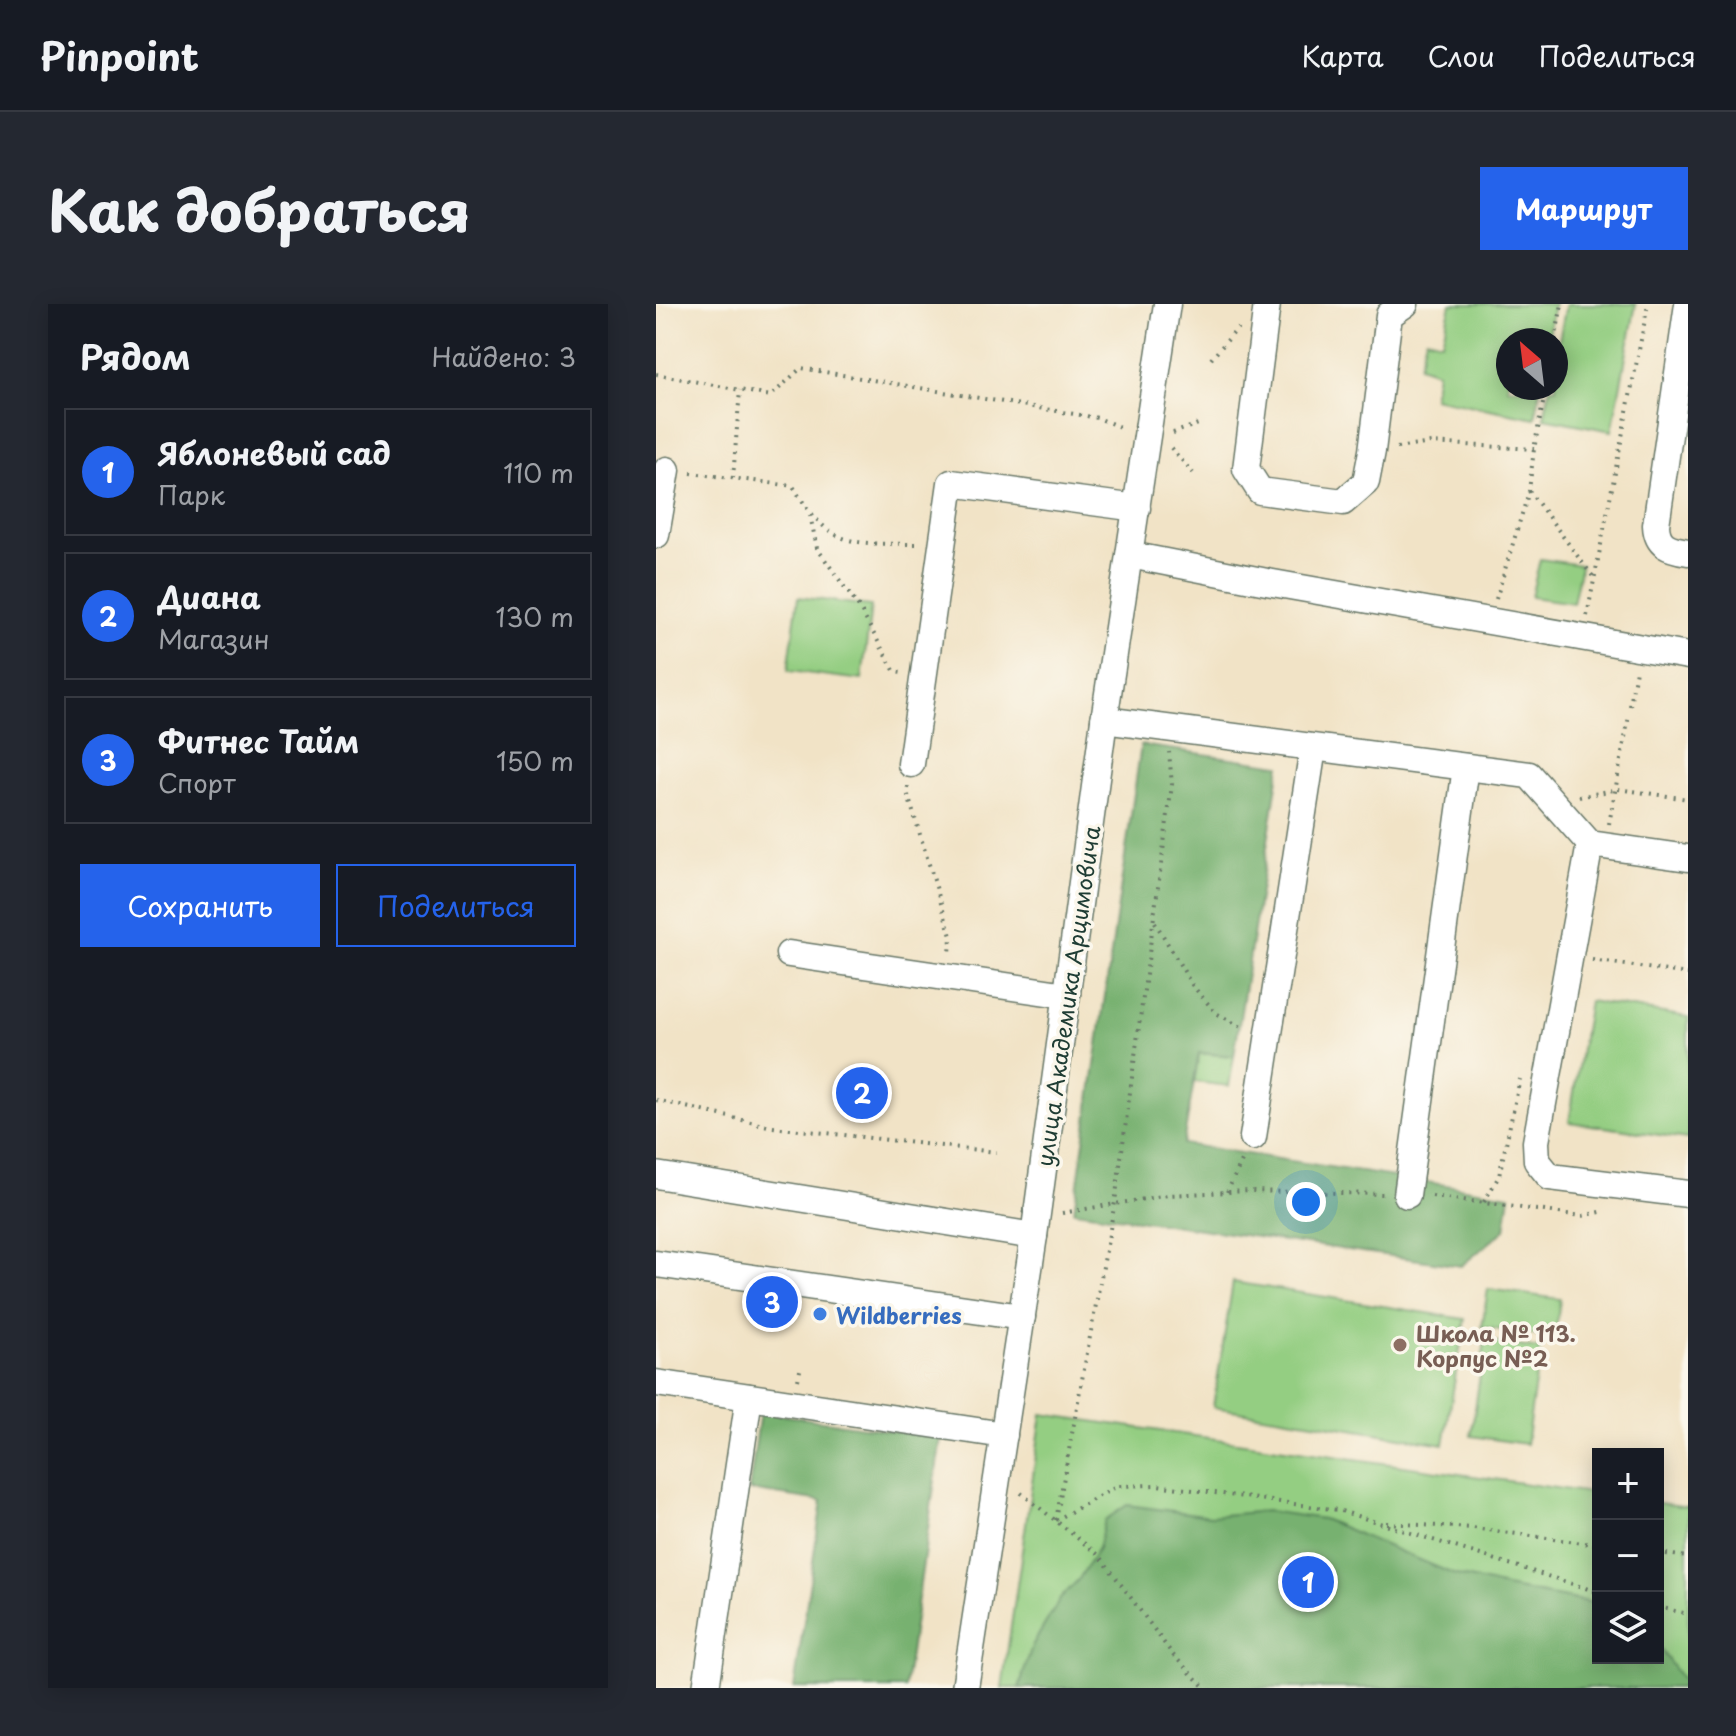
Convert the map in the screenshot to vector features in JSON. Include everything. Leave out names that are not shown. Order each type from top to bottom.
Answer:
[{"type":"street","name":"улица Академика Арцимовича","points":[[965,1688],[1022,1317],[1104,720],[1167,304]]},
{"type":"street","points":[[1267,304],[1246,469],[1260,491],[1343,502],[1366,482],[1389,315],[1405,304]]},
{"type":"street","points":[[1688,304],[1682,386],[1656,525],[1657,537],[1664,545],[1688,552]]},
{"type":"street","points":[[656,535],[667,470]]},
{"type":"street","points":[[911,764],[951,483],[1137,508]]},
{"type":"street","points":[[1130,555],[1688,656]]},
{"type":"street","points":[[1104,720],[1529,775],[1597,845],[1688,858]]},
{"type":"street","points":[[1253,1137],[1313,748]]},
{"type":"street","points":[[1407,1195],[1466,767]]},
{"type":"street","points":[[1597,845],[1570,957],[1536,1142],[1537,1161],[1550,1177],[1688,1194]]},
{"type":"street","points":[[789,954],[1067,995]]},
{"type":"street","points":[[656,1175],[1035,1226]]},
{"type":"street","points":[[656,1264],[1022,1317]]},
{"type":"street","points":[[656,1383],[1004,1435]]},
{"type":"street","points":[[706,1688],[749,1397]]},
{"type":"path","points":[[1557,328],[1562,304]]},
{"type":"path","points":[[1582,638],[1650,305]]},
{"type":"path","points":[[1211,359],[1239,326]]},
{"type":"path","points":[[656,374],[771,396],[801,368],[1098,418],[1132,432]]},
{"type":"path","points":[[733,478],[740,390]]},
{"type":"path","points":[[1489,621],[1529,491],[1544,400]]},
{"type":"path","points":[[1183,430],[1201,423]]},
{"type":"path","points":[[1372,451],[1431,443],[1534,449]]},
{"type":"path","points":[[1179,459],[1193,473]]},
{"type":"path","points":[[667,470],[793,486],[810,514],[831,534],[860,543],[943,544]]},
{"type":"path","points":[[1529,491],[1594,578]]},
{"type":"path","points":[[810,514],[817,548],[860,609],[895,672]]},
{"type":"path","points":[[1630,706],[1639,648]]},
{"type":"path","points":[[1597,845],[1618,789],[1629,716]]},
{"type":"path","points":[[1056,1520],[1115,1202],[1172,785],[1168,729]]},
{"type":"path","points":[[911,764],[907,792],[951,936],[949,978]]},
{"type":"path","points":[[1554,803],[1618,789],[1688,799]]},
{"type":"path","points":[[1154,920],[1192,985],[1216,1013],[1254,1033],[1274,1006]]},
{"type":"path","points":[[1570,957],[1688,974]]},
{"type":"path","points":[[656,1100],[772,1127],[996,1152]]},
{"type":"path","points":[[1227,1192],[1253,1137]]},
{"type":"path","points":[[1035,1226],[1115,1202],[1168,1195],[1334,1191],[1437,1196],[1582,1216],[1616,1207],[1647,1190]]},
{"type":"path","points":[[997,1475],[1100,1556],[1173,1655],[1205,1688]]},
{"type":"path","points":[[1056,1520],[1118,1486],[1157,1485],[1338,1510],[1592,1590]]},
{"type":"path","points":[[1376,1522],[1473,1528],[1592,1544]]},
{"type":"path","points":[[1664,1554],[1688,1557]]},
{"type":"path","points":[[1664,1608],[1688,1614]]},
{"type":"green space","points":[[1451,304],[1554,304],[1550,328],[1496,328],[1496,400],[1538,400],[1535,418],[1433,398],[1437,372],[1419,366],[1426,338],[1442,342]]},
{"type":"green space","points":[[1566,304],[1636,304],[1612,431],[1544,418],[1548,400],[1568,400],[1568,328],[1561,328]]},
{"type":"green space","points":[[1540,559],[1581,565],[1573,603],[1531,597]]},
{"type":"green space","points":[[798,597],[871,606],[862,680],[788,671]]},
{"type":"green space","points":[[1141,745],[1280,765],[1234,1056],[1199,1053],[1183,1144],[1510,1195],[1505,1230],[1461,1266],[1074,1211]]},
{"type":"green space","points":[[1589,1001],[1688,1017],[1688,1139],[1569,1122]]},
{"type":"green space","points":[[1199,1053],[1234,1056],[1229,1086],[1194,1082]]},
{"type":"green space","points":[[1233,1282],[1465,1319],[1444,1444],[1213,1407]]},
{"type":"green space","points":[[1488,1289],[1560,1299],[1555,1338],[1482,1327]]},
{"type":"green space","points":[[1485,1341],[1540,1349],[1526,1444],[1471,1436]]},
{"type":"green space","points":[[760,1412],[941,1438],[905,1688],[794,1688],[822,1501],[749,1490]]},
{"type":"green space","points":[[1042,1414],[1592,1493],[1592,1664],[1664,1664],[1664,1504],[1688,1507],[1688,1688],[1002,1688]]},
{"type":"green space","points":[[1127,1505],[1211,1516],[1267,1511],[1323,1519],[1453,1574],[1592,1603],[1592,1664],[1664,1664],[1664,1654],[1683,1681],[1681,1688],[1019,1688],[1032,1646],[1060,1599],[1079,1579],[1098,1548],[1105,1520]]},
{"type":"place","name":"Диана","points":[[862,1093]]},
{"type":"place","name":"Фитнес Тайм","points":[[772,1302]]},
{"type":"place","name":"Wildberries","points":[[820,1314]]},
{"type":"place","name":"Школа № 113. Корпус №2","points":[[1400,1345]]},
{"type":"place","name":"Яблоневый сад","points":[[1308,1582]]}]
